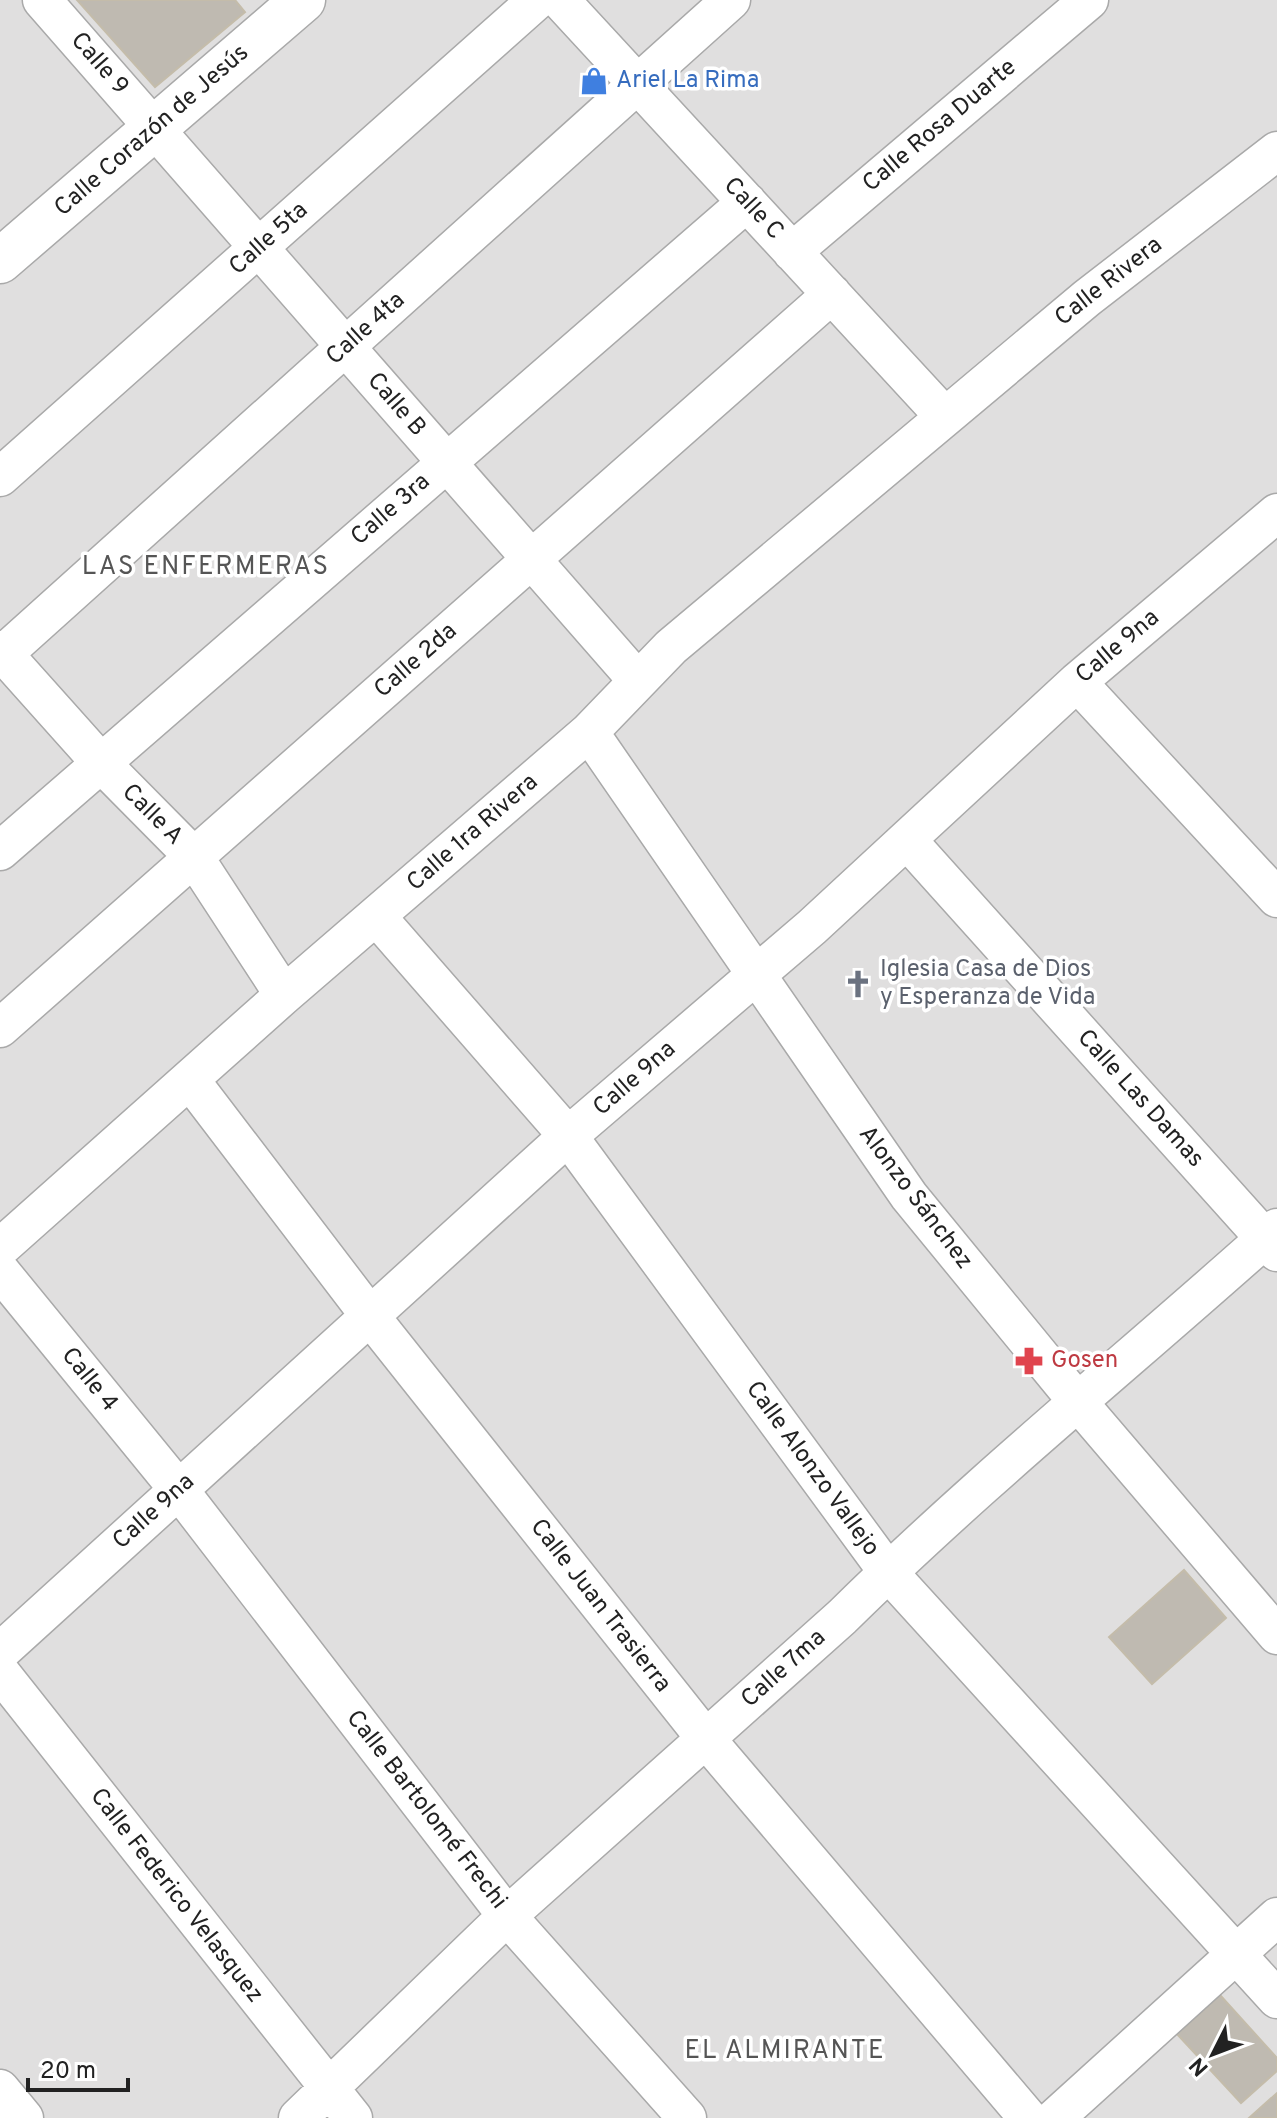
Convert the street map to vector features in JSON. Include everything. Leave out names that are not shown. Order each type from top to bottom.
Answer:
[{"type":"street","name":"Calle 9","points":[[42,0],[155,128]]},
{"type":"street","name":"Calle 5ta","points":[[0,477],[537,0]]},
{"type":"street","name":"Calle C","points":[[560,0],[945,417]]},
{"type":"street","name":"Calle 4ta","points":[[1,654],[731,0]]},
{"type":"street","name":"Calle Rosa Duarte","points":[[792,252],[1089,0]]},
{"type":"street","name":"Calle Corazón de Jesús","points":[[0,261],[155,128],[290,4]]},
{"type":"street","name":"Calle B","points":[[155,128],[638,681]]},
{"type":"street","name":"Calle Rivera","points":[[945,417],[1087,298],[1276,153]]},
{"type":"street","name":"Calle 3ra","points":[[0,851],[747,202]]},
{"type":"street","name":"Calle 2da","points":[[0,1028],[832,294]]},
{"type":"street","name":"Calle 1ra Rivera","points":[[0,1248],[284,995],[589,732],[671,647],[945,417]]},
{"type":"street","name":"Calle 9na","points":[[0,1652],[568,1136],[757,975],[907,840],[1077,682],[1276,515]]},
{"type":"street","name":"Calle A","points":[[1,654],[101,763],[194,857],[284,995]]},
{"type":"street","points":[[1077,682],[1277,898]]},
{"type":"street","name":"Alonzo Sánchez","points":[[589,732],[909,1196],[1077,1401],[1277,1635]]},
{"type":"street","name":"Calle Las Damas","points":[[907,840],[1273,1239]]},
{"type":"street","name":"Calle Alonzo Vallejo","points":[[376,916],[568,1136],[888,1572],[1277,1999]]},
{"type":"street","name":"Calle Juan Trasierra","points":[[190,1080],[370,1316],[706,1739],[1028,2118]]},
{"type":"street","name":"Calle 7ma","points":[[298,2118],[507,1916],[842,1617],[1077,1401],[1273,1239]]},
{"type":"street","name":"Calle 4","points":[[0,1271],[179,1490]]},
{"type":"street","name":"Calle Bartolomé Frechi","points":[[179,1490],[507,1916],[687,2118]]},
{"type":"street","name":"Calle Federico Velasquez","points":[[0,1672],[353,2118]]},
{"type":"street","points":[[1055,2118],[1277,1917]]},
{"type":"street","points":[[0,2089],[24,2118]]},
{"type":"shaded area","points":[[0,0],[1277,0],[1277,2118],[0,2118]]},
{"type":"building","points":[[77,0],[235,0],[245,12],[155,87]]},
{"type":"building","points":[[1184,1570],[1226,1618],[1152,1684],[1109,1637]]},
{"type":"building","points":[[1220,1995],[1277,2058],[1277,2071],[1241,2103],[1177,2034]]},
{"type":"building","points":[[1277,2093],[1277,2118],[1249,2118]]},
{"type":"place","name":"Ariel La Rima","points":[[594,81]]},
{"type":"place","name":"Iglesia Casa de Dios y Esperanza de Vida","points":[[858,984]]},
{"type":"place","name":"Gosen","points":[[1029,1361]]},
{"type":"district","name":"LAS ENFERMERAS","points":[[206,567]]},
{"type":"district","name":"EL ALMIRANTE","points":[[785,2051]]}]
